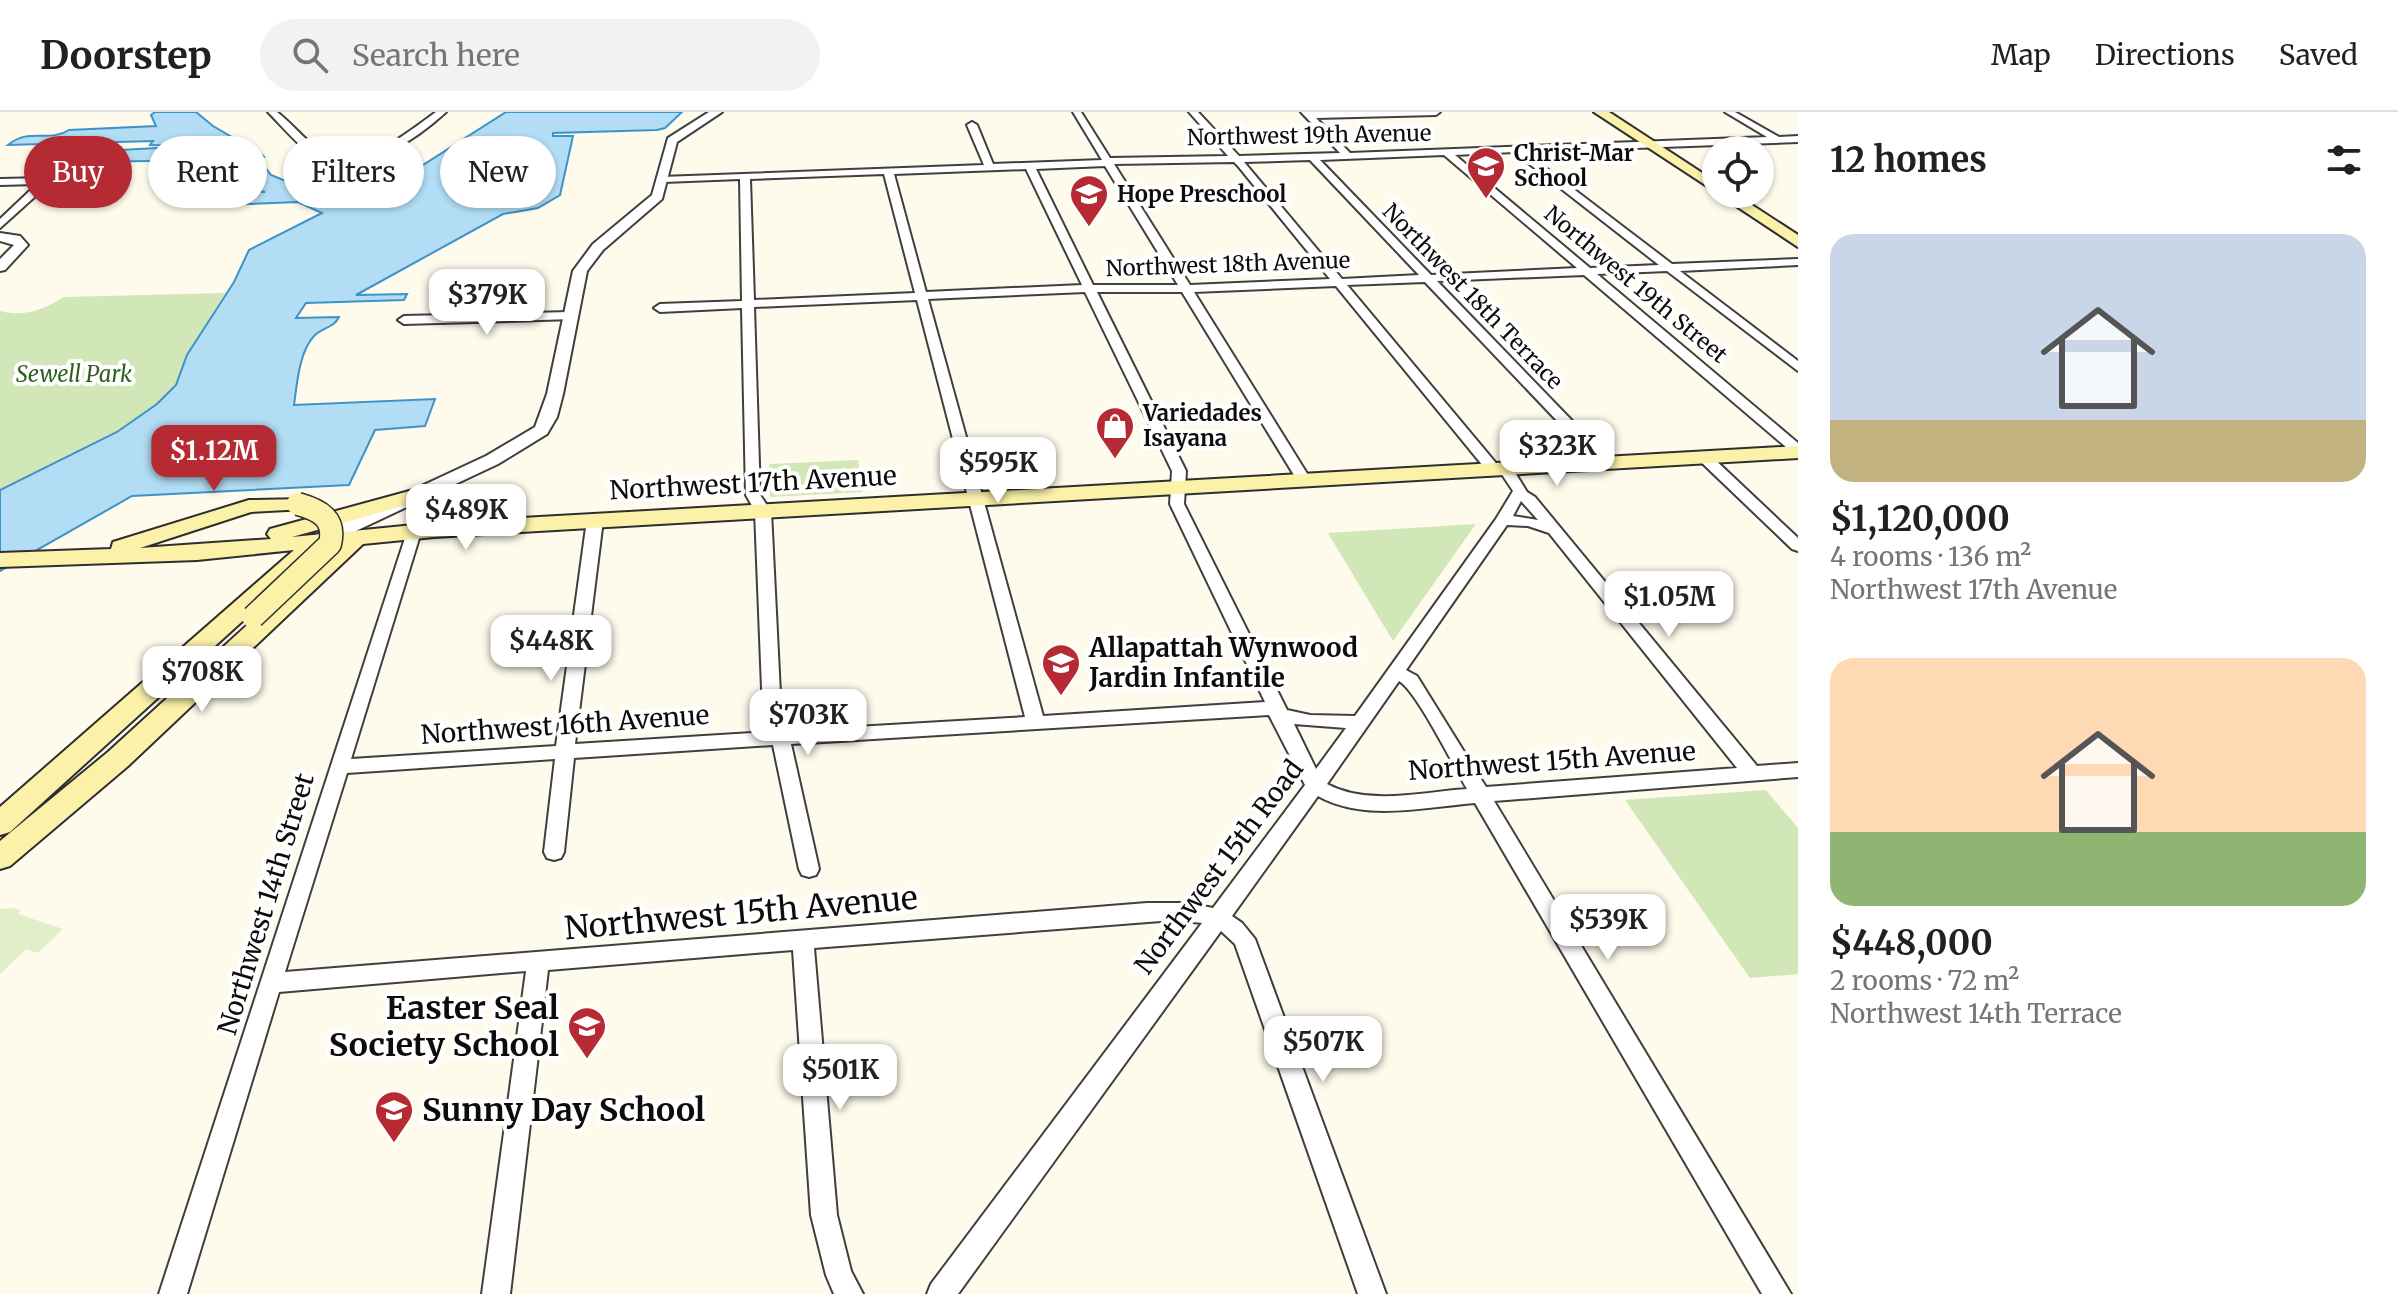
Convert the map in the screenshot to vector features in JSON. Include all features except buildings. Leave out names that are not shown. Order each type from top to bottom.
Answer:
[{"type":"main road","points":[[1600,112],[1702,179]]},
{"type":"main road","points":[[1746,208],[1798,242]]},
{"type":"main road","name":"Northwest 17th Avenue","points":[[0,560],[197,553],[423,531],[595,520],[1798,451]]},
{"type":"main road","points":[[417,497],[408,517],[423,531]]},
{"type":"main road","points":[[197,553],[417,497]]},
{"type":"main road","points":[[3,844],[330,544],[333,530],[328,518],[315,509],[298,504],[249,506],[137,543],[60,558]]},
{"type":"main road","points":[[3,844],[118,759],[356,538]]},
{"type":"main road","points":[[3,844],[261,590],[316,543]]},
{"type":"main road","points":[[197,553],[220,561],[252,564],[262,579],[261,590]]},
{"type":"street","points":[[276,113],[327,158],[335,162],[353,162],[376,156],[442,112]]},
{"type":"street","points":[[316,543],[492,460],[541,430],[549,417],[555,394],[578,276],[587,260],[658,196],[672,140],[717,112]]},
{"type":"street","points":[[1077,112],[1304,480]]},
{"type":"street","points":[[1193,112],[1500,469],[1518,484],[1519,494],[1530,500],[1753,774]]},
{"type":"street","points":[[1307,114],[1436,112]]},
{"type":"street","points":[[1729,112],[1798,151]]},
{"type":"street","points":[[1307,114],[1347,155]]},
{"type":"street","points":[[972,125],[990,168]]},
{"type":"street","name":"Northwest 19th Avenue","points":[[664,179],[1798,139]]},
{"type":"street","points":[[1517,150],[1798,367]]},
{"type":"street","name":"Northwest 19th Street","points":[[1446,152],[1798,451]]},
{"type":"street","name":"Northwest 18th Terrace","points":[[1312,157],[1605,463]]},
{"type":"street","points":[[1030,167],[1179,471],[1177,504],[1315,786]]},
{"type":"street","points":[[888,171],[1036,724]]},
{"type":"street","points":[[745,176],[753,495],[763,511],[772,714],[793,783],[809,869]]},
{"type":"street","points":[[0,182],[46,181],[0,225]]},
{"type":"street","points":[[0,237],[15,239],[21,245],[0,267]]},
{"type":"street","name":"Northwest 18th Avenue","points":[[660,308],[1090,288],[1187,289],[1798,262]]},
{"type":"street","points":[[404,320],[570,316]]},
{"type":"street","points":[[1705,458],[1798,546]]},
{"type":"street","name":"Northwest 15th Road","points":[[941,1294],[1315,786],[1519,494]]},
{"type":"street","points":[[356,538],[417,497]]},
{"type":"street","points":[[554,852],[595,520]]},
{"type":"street","points":[[1503,520],[1530,522],[1554,530]]},
{"type":"street","name":"Northwest 14th Street","points":[[173,1294],[338,767],[423,531]]},
{"type":"street","points":[[1396,672],[1411,680],[1777,1294]]},
{"type":"street","name":"Northwest 16th Avenue","points":[[338,767],[779,737],[1277,712],[1310,721],[1360,722]]},
{"type":"street","name":"Northwest 15th Avenue","points":[[1315,786],[1340,800],[1366,804],[1798,770]]},
{"type":"street","name":"Northwest 15th Avenue","points":[[270,983],[1147,912],[1194,912],[1218,916]]},
{"type":"street","points":[[1218,916],[1244,939],[1372,1294]]},
{"type":"street","points":[[803,940],[824,1215],[830,1249],[849,1294]]},
{"type":"street","points":[[496,1294],[538,962]]},
{"type":"green space","name":"Sewell Park","points":[[225,293],[187,355],[176,385],[157,404],[117,432],[0,490],[0,311],[34,311],[64,297]]},
{"type":"green space","points":[[858,460],[862,492],[770,497],[769,464]]},
{"type":"green space","points":[[1476,524],[1393,641],[1328,533]]},
{"type":"green space","points":[[1766,790],[1798,828],[1798,974],[1750,978],[1625,800]]},
{"type":"green space","points":[[0,909],[21,910],[18,914],[63,929],[38,953],[26,949],[0,974]]},
{"type":"water","points":[[155,112],[196,112],[230,136],[148,136],[148,141],[132,142],[132,136],[31,136],[61,134],[69,130],[156,126],[151,115]]},
{"type":"water","points":[[506,112],[682,112],[665,128],[657,130],[553,133],[553,136],[468,136]]},
{"type":"water","points":[[556,136],[573,136],[560,195],[556,197]]},
{"type":"water","points":[[24,137],[24,145],[8,145]]},
{"type":"water","points":[[148,148],[148,161],[132,161],[132,149]]},
{"type":"water","points":[[440,154],[440,208],[538,208],[503,214],[356,295],[407,294],[404,300],[306,303],[296,318],[339,317],[309,343],[300,369],[294,405],[435,399],[425,426],[375,430],[349,485],[132,496],[0,571],[0,490],[117,432],[157,404],[176,385],[187,355],[234,282],[249,250],[322,213],[311,208],[424,208],[424,164]]},
{"type":"water","points":[[267,170],[283,180],[283,203],[267,203]]},
{"type":"place","name":"Christ-Mar School","points":[[1486,200]]},
{"type":"place","name":"Hope Preschool","points":[[1089,228]]},
{"type":"place","name":"Variedades Isayana","points":[[1115,460]]},
{"type":"place","name":"Allapattah Wynwood Jardin Infantile","points":[[1061,697]]},
{"type":"place","name":"Easter Seal Society School","points":[[587,1060]]},
{"type":"place","name":"Sunny Day School","points":[[394,1144]]}]
